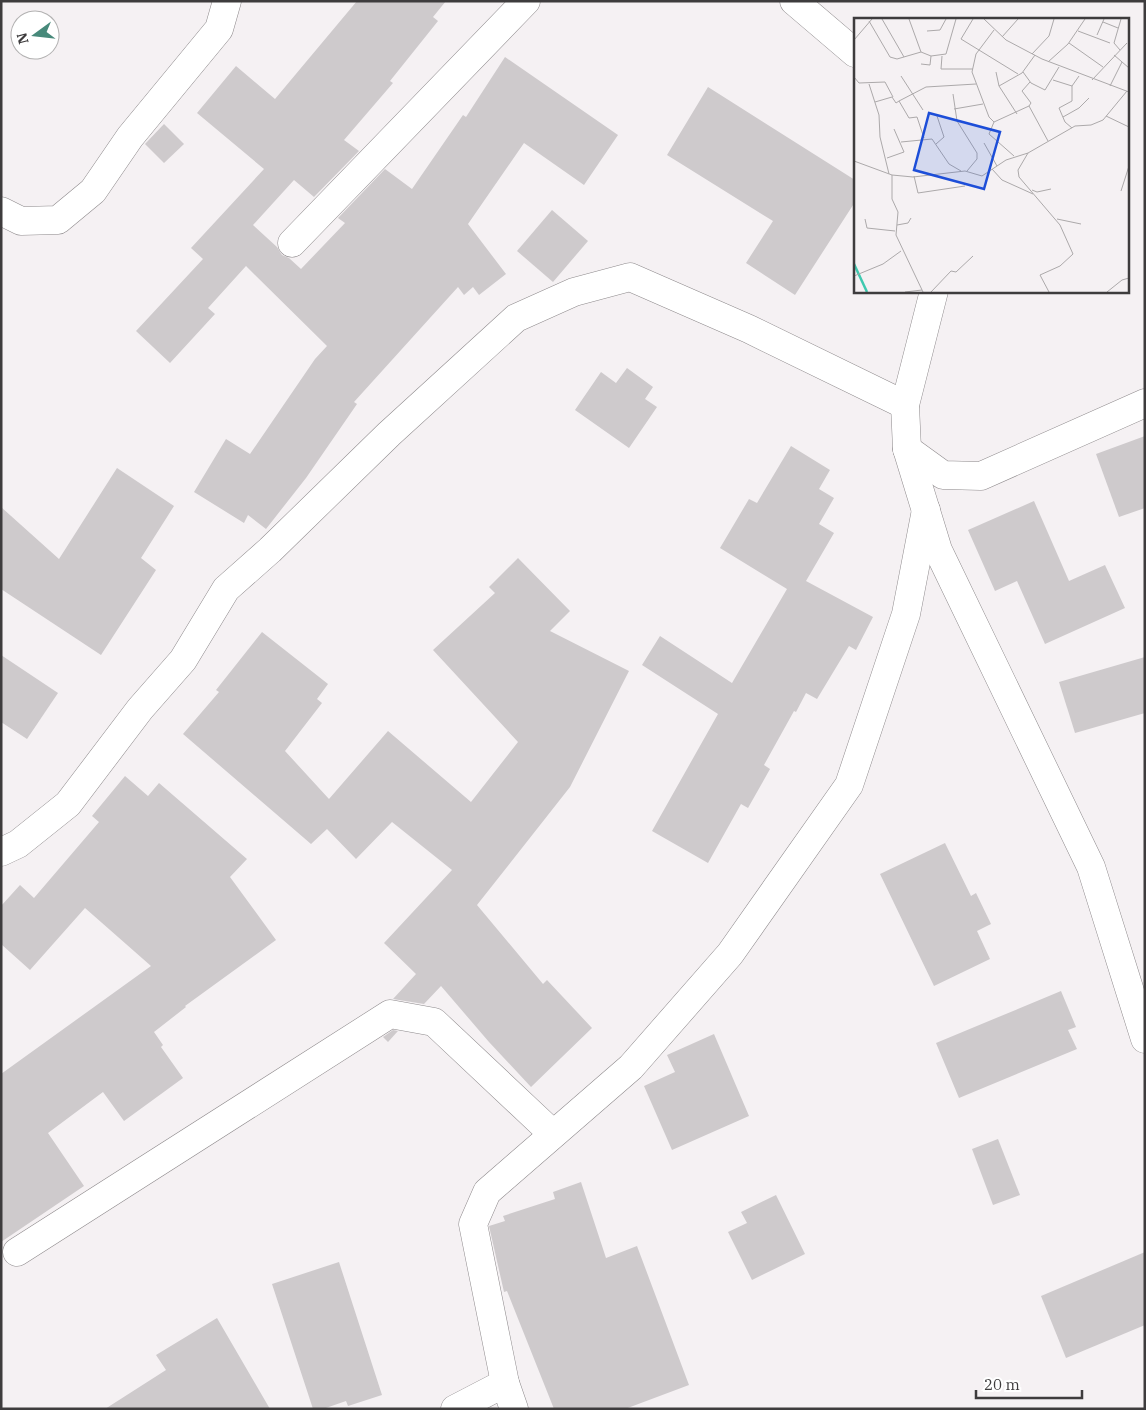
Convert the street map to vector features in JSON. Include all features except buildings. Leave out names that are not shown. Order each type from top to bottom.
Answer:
[{"type":"street","points":[[1,211],[22,221],[58,220],[93,191],[130,137],[218,29],[227,1]]},
{"type":"street","points":[[292,244],[526,1]]},
{"type":"street","points":[[794,1],[854,52]]},
{"type":"street","points":[[1,852],[18,844],[68,804],[140,709],[184,660],[226,589],[270,550],[390,434],[516,318],[574,292],[630,277],[749,329],[905,405]]},
{"type":"street","points":[[934,292],[905,405],[907,449],[938,550],[1091,867],[1145,1039]]},
{"type":"street","points":[[907,449],[943,475],[981,476],[1145,404]]},
{"type":"street","points":[[514,1409],[505,1383],[473,1224],[487,1192],[632,1067],[730,954],[849,785],[906,614],[926,510]]},
{"type":"street","points":[[17,1252],[390,1014],[434,1022],[554,1134]]},
{"type":"street","points":[[454,1409],[505,1383]]}]
